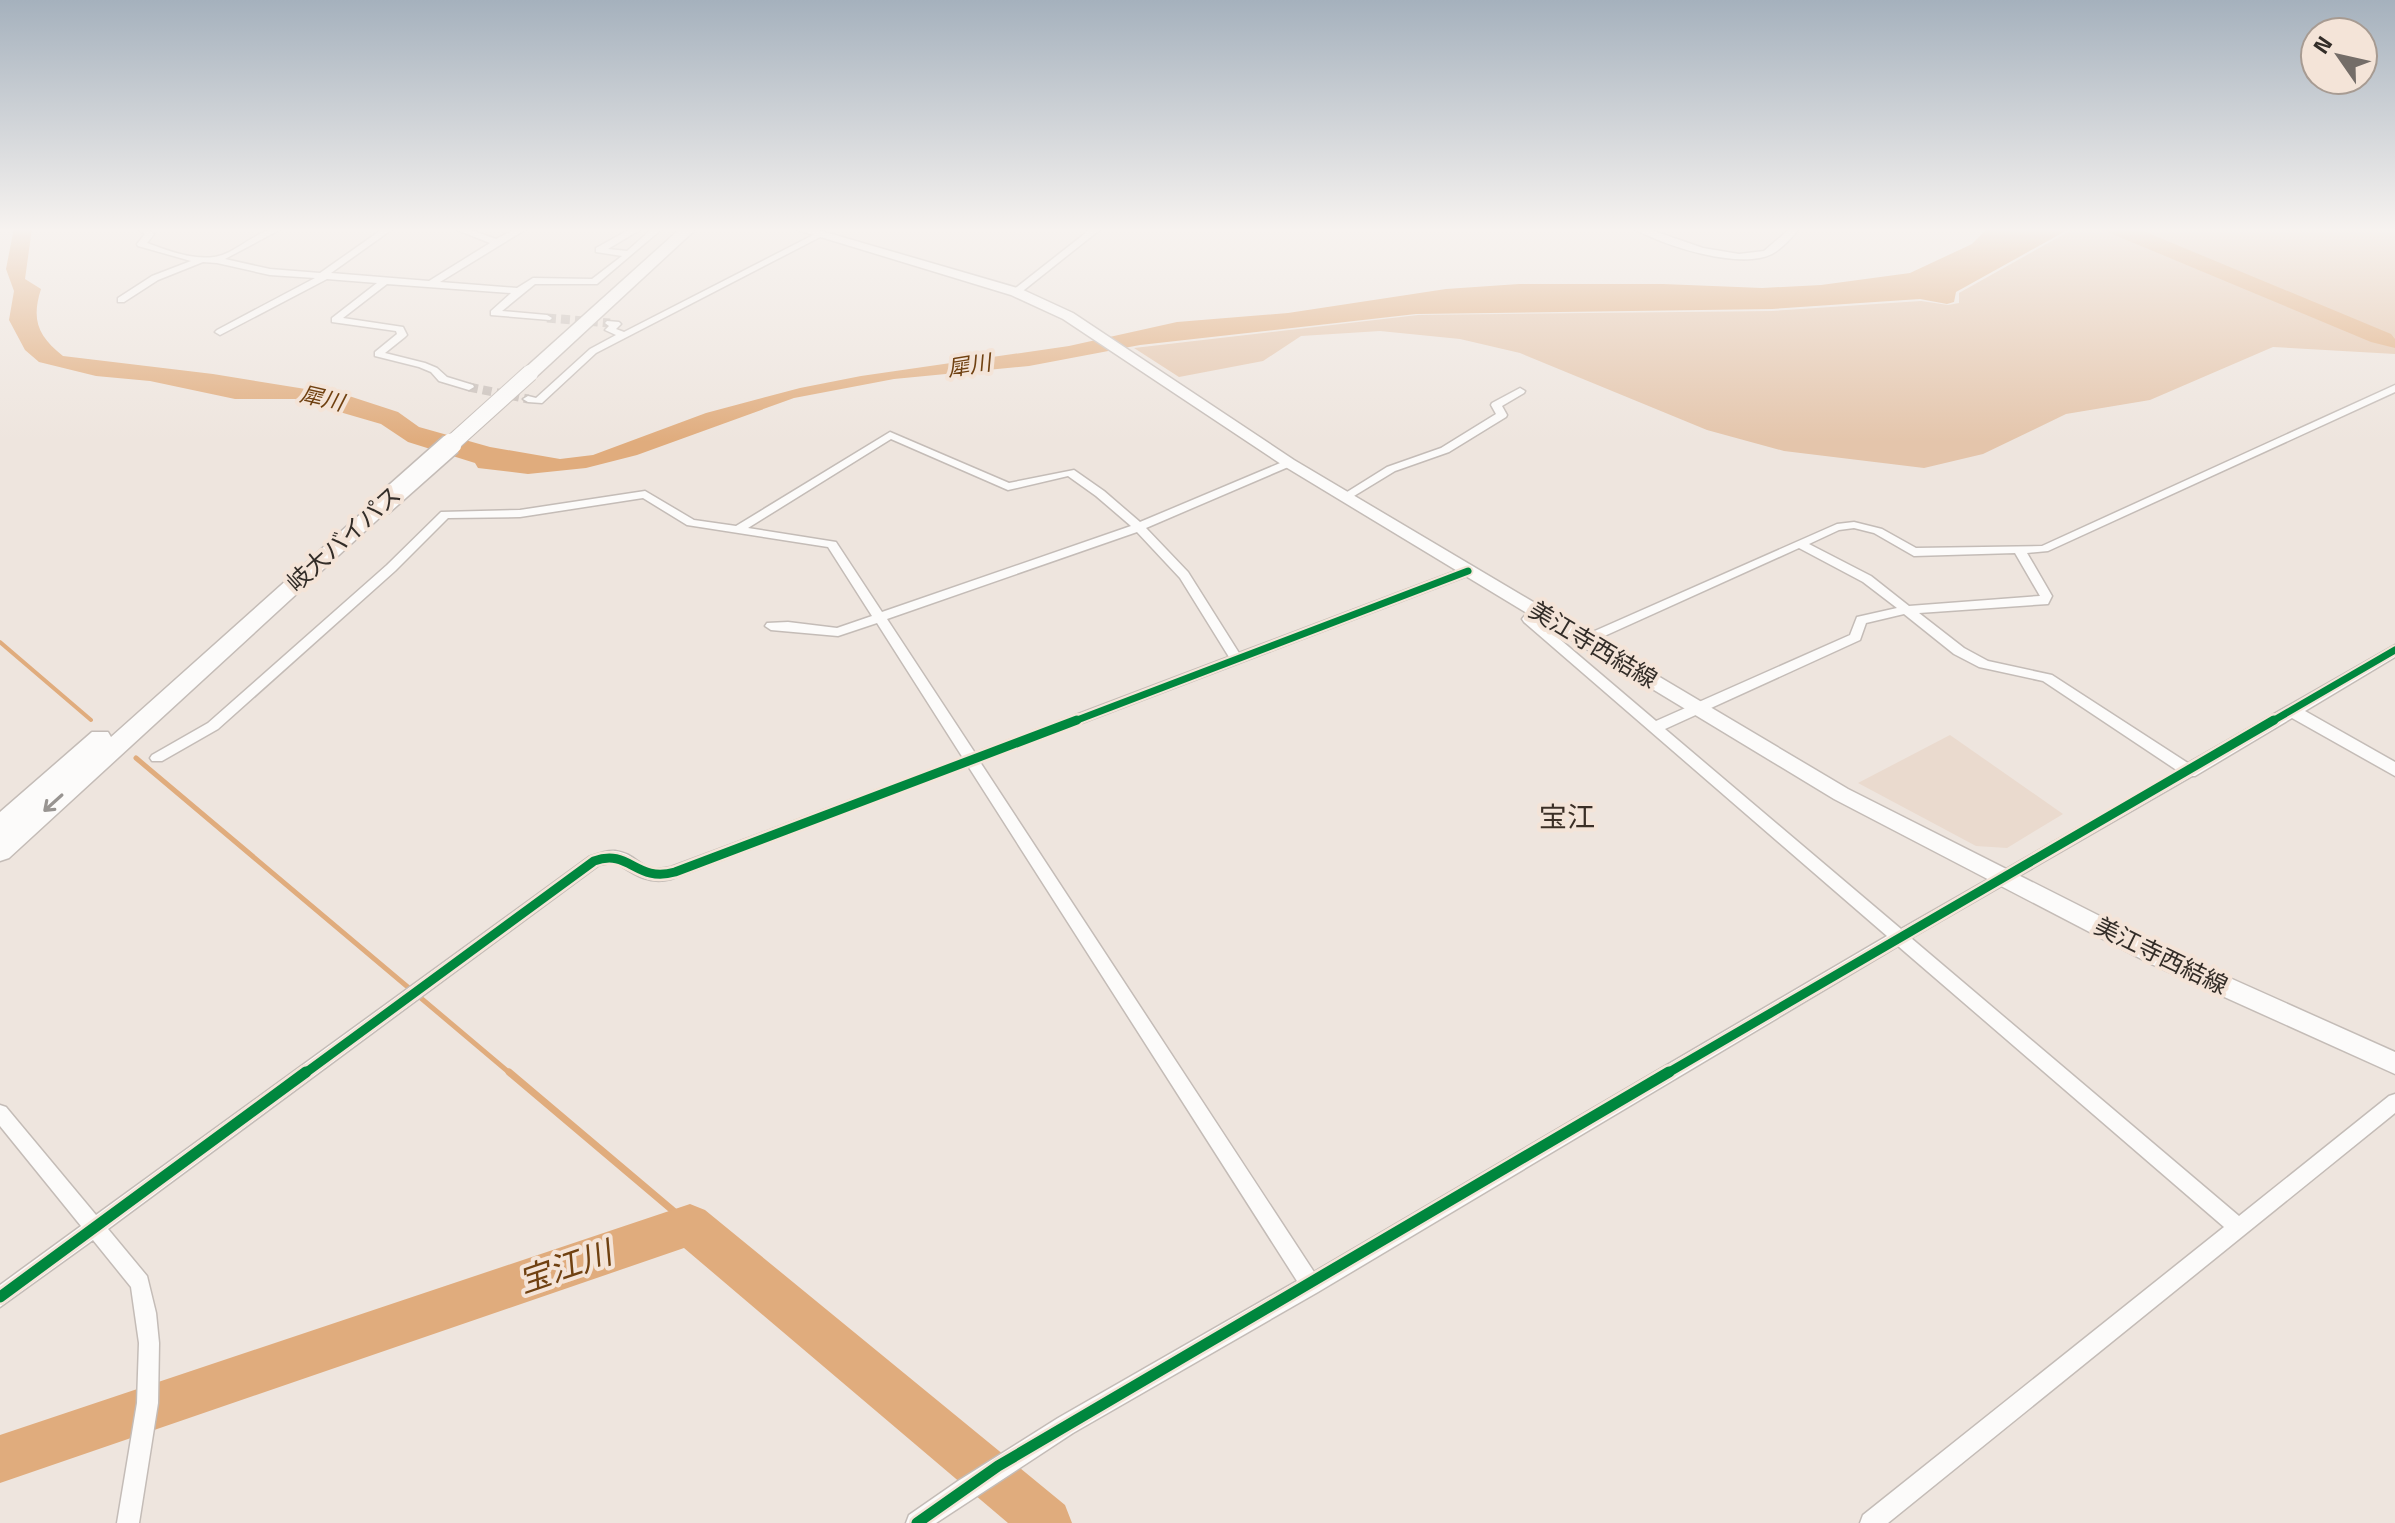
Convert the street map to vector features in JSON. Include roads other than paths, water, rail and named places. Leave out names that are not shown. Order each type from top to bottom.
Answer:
[{"type":"highway","name":"岐大バイパス","points":[[0,851],[598,299]]},
{"type":"highway","name":"岐大バイパス","points":[[521,372],[607,299]]},
{"type":"highway","name":"岐大バイパス","points":[[0,826],[373,505]]},
{"type":"main road","name":"美江寺西結線","points":[[1031,299],[1097,334],[1289,463],[1841,794],[2157,956],[2395,1063]]},
{"type":"street","points":[[220,332],[281,299]]},
{"type":"street","points":[[362,299],[335,320],[400,329],[402,335],[378,354],[422,365],[434,370],[443,379],[469,387]]},
{"type":"street","points":[[510,299],[494,313],[547,318]]},
{"type":"street","points":[[528,399],[538,401],[593,351],[694,299]]},
{"type":"street","points":[[610,323],[616,324],[610,330],[624,335]]},
{"type":"street","points":[[1585,640],[1837,527],[1854,525],[1878,531],[1914,552],[2044,549],[2395,388]]},
{"type":"street","points":[[1345,497],[1391,469],[1445,450],[1502,415],[1496,405],[1520,391]]},
{"type":"street","points":[[739,529],[890,435],[1008,487],[1070,472],[1137,528],[1184,576],[1236,659]]},
{"type":"street","points":[[771,626],[784,624],[821,634],[838,632],[1137,528],[1289,463]]},
{"type":"street","points":[[157,758],[213,726],[391,568],[445,514],[489,518],[645,494],[691,523],[832,544],[1311,1285]]},
{"type":"street","points":[[1800,544],[1867,579],[1959,651],[1984,664],[2047,678],[2189,771]]},
{"type":"street","points":[[1656,727],[1856,637],[1861,620],[1907,610],[2044,601],[2046,596],[2019,550]]},
{"type":"street","points":[[0,1297],[400,1002],[606,855],[621,856],[646,874],[661,876],[679,871],[1468,571]]},
{"type":"street","points":[[1539,612],[1528,619],[2239,1228]]},
{"type":"street","points":[[917,1523],[998,1466],[1311,1285],[1900,935],[2395,650]]},
{"type":"street","points":[[2292,711],[2395,770]]},
{"type":"street","points":[[1871,1523],[2395,1102]]},
{"type":"street","points":[[0,1113],[140,1283],[148,1315],[147,1410],[128,1523]]},
{"type":"water","name":"犀川","points":[[13,299],[38,299],[37,319],[42,334],[63,356],[213,374],[349,396],[398,412],[419,427],[490,447],[560,459],[593,455],[706,413],[800,388],[861,376],[1069,346],[1177,322],[1288,313],[1380,299],[1919,299],[1772,309],[1416,314],[1140,345],[1029,366],[894,379],[794,398],[637,455],[586,468],[528,474],[478,468],[475,463],[408,442],[381,424],[295,399],[235,399],[150,381],[96,376],[39,362],[25,350],[9,320]]},
{"type":"water","points":[[1920,299],[1955,299],[1947,304]]},
{"type":"water","points":[[2268,299],[2307,299],[2391,334],[2395,339],[2395,348],[2371,342]]},
{"type":"waterway","points":[[0,642],[91,720]]},
{"type":"waterway","points":[[136,758],[511,1074]]},
{"type":"waterway","points":[[509,1072],[690,1225]]},
{"type":"waterway","name":"宝江川","points":[[0,1459],[690,1225],[1047,1523]]},
{"type":"tunnel","points":[[547,318],[610,323]]},
{"type":"tunnel","points":[[469,387],[528,399]]},
{"type":"district","name":"宝江","points":[[1567,817]]}]
